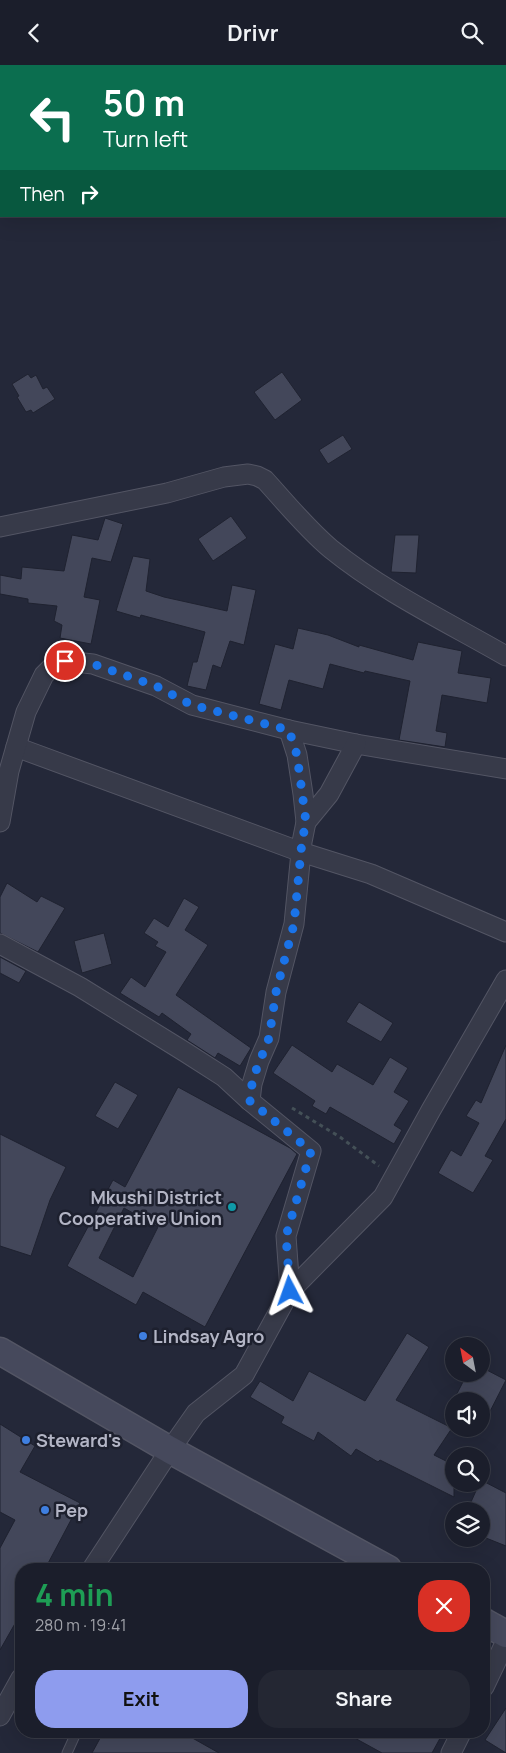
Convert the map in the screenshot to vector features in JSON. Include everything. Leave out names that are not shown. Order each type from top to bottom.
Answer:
[{"type":"main road","points":[[0,1351],[170,1450],[377,1563]]},
{"type":"main road","points":[[490,1625],[506,1634]]},
{"type":"street","points":[[0,527],[167,493],[224,477],[248,474],[257,475],[265,480],[330,548],[376,581],[425,612],[506,656]]},
{"type":"street","points":[[0,822],[9,771],[26,712],[44,675],[52,667],[65,661],[93,664],[156,686],[192,705],[289,730],[356,745],[506,769]]},
{"type":"street","points":[[250,1101],[254,1076],[269,1038],[276,992],[294,924],[306,822],[297,755],[289,730]]},
{"type":"street","points":[[306,822],[329,794],[356,745]]},
{"type":"street","points":[[16,747],[301,852],[371,874],[506,932]]},
{"type":"street","points":[[0,944],[80,987],[185,1051],[224,1077],[311,1151],[286,1236],[290,1291]]},
{"type":"street","points":[[96,1563],[196,1413],[244,1375],[290,1291],[383,1197],[506,980]]},
{"type":"street","points":[[490,1674],[506,1641]]},
{"type":"street","points":[[0,1717],[15,1689]]},
{"type":"street","points":[[451,1753],[458,1738]]},
{"type":"lane","points":[[66,1753],[74,1738]]},
{"type":"path","points":[[286,1103],[340,1137],[393,1177]]},
{"type":"building","points":[[282,372],[302,400],[275,420],[254,392]]},
{"type":"building","points":[[28,374],[31,378],[36,375],[43,389],[47,387],[55,399],[33,413],[31,410],[26,412],[12,384]]},
{"type":"building","points":[[343,435],[352,449],[328,464],[319,450]]},
{"type":"building","points":[[231,516],[247,538],[213,561],[198,539]]},
{"type":"building","points":[[105,518],[123,524],[111,562],[92,558],[84,597],[100,600],[91,644],[60,638],[62,625],[54,621],[57,606],[28,603],[28,599],[0,594],[0,575],[21,579],[22,567],[64,571],[72,535],[98,540]]},
{"type":"building","points":[[395,535],[419,535],[416,573],[391,572]]},
{"type":"building","points":[[133,556],[150,559],[146,591],[164,597],[227,611],[232,585],[256,590],[244,645],[230,641],[221,668],[213,665],[206,690],[187,686],[193,662],[197,662],[205,632],[141,615],[140,618],[116,611]]},
{"type":"building","points":[[298,628],[328,635],[359,647],[359,645],[413,660],[418,642],[462,651],[458,673],[491,678],[487,703],[442,695],[436,731],[447,733],[445,747],[399,740],[410,681],[365,671],[364,673],[330,664],[323,689],[289,680],[281,710],[259,704],[275,644],[293,649]]},
{"type":"building","points":[[7,883],[37,902],[41,896],[65,908],[38,952],[0,933],[0,897]]},
{"type":"building","points":[[184,898],[199,907],[185,930],[208,945],[176,995],[251,1048],[240,1066],[218,1053],[215,1058],[187,1040],[191,1034],[162,1013],[159,1017],[120,993],[131,977],[145,987],[166,952],[155,946],[158,942],[144,933],[154,918],[168,927]]},
{"type":"building","points":[[104,933],[112,964],[82,973],[74,941]]},
{"type":"building","points":[[0,957],[26,971],[19,983],[0,973]]},
{"type":"building","points":[[359,1002],[393,1023],[381,1042],[346,1022]]},
{"type":"building","points":[[292,1045],[332,1072],[337,1064],[373,1085],[390,1057],[408,1068],[394,1092],[409,1101],[394,1125],[402,1130],[394,1144],[330,1107],[326,1114],[312,1106],[315,1101],[273,1073]]},
{"type":"building","points":[[506,1045],[506,1119],[485,1156],[493,1160],[473,1193],[438,1173],[451,1150],[461,1156],[479,1123],[466,1116],[476,1100],[481,1103]]},
{"type":"building","points":[[115,1082],[138,1095],[118,1129],[95,1116]]},
{"type":"building","name":"Mkushi District Cooperative Union","points":[[178,1087],[290,1148],[297,1154],[205,1327],[143,1292],[136,1305],[67,1266],[113,1180],[125,1187]],"holes":[[[124,1208],[158,1227],[133,1277],[99,1258]]]},
{"type":"building","points":[[0,1134],[66,1167],[50,1200],[31,1256],[0,1246]]},
{"type":"building","points":[[407,1333],[429,1347],[396,1400],[445,1424],[446,1437],[434,1455],[445,1460],[445,1492],[454,1492],[454,1497],[380,1460],[378,1462],[356,1449],[351,1456],[318,1432],[314,1441],[281,1423],[284,1417],[250,1397],[260,1381],[293,1401],[309,1371],[365,1401]]},
{"type":"building","points":[[490,1372],[506,1380],[490,1411],[490,1392],[458,1392],[462,1383],[490,1383]]},
{"type":"building","points":[[0,1424],[35,1446],[20,1472],[80,1503],[48,1563],[15,1563],[15,1624],[0,1650],[0,1548],[15,1520],[0,1512]]},
{"type":"building","points":[[490,1485],[506,1493],[506,1546],[490,1540],[490,1502],[471,1502],[475,1492],[490,1492]]},
{"type":"building","points":[[506,1708],[506,1753],[485,1740],[490,1738],[490,1732]]},
{"type":"building","points":[[100,1738],[192,1738],[219,1753],[92,1753]]},
{"type":"building","points":[[355,1738],[440,1738],[432,1753],[382,1753]]},
{"type":"place","name":"Mkushi District Cooperative Union","points":[[232,1207]]},
{"type":"place","name":"Lindsay Agro","points":[[143,1336]]},
{"type":"place","name":"Steward's","points":[[26,1440]]},
{"type":"place","name":"Pep","points":[[45,1510]]},
{"type":"route","points":[[65,661],[93,664],[156,686],[192,705],[289,730],[297,755],[306,822],[302,841],[294,924],[276,992],[269,1038],[255,1073],[250,1101],[311,1151],[286,1236],[290,1291]]}]
